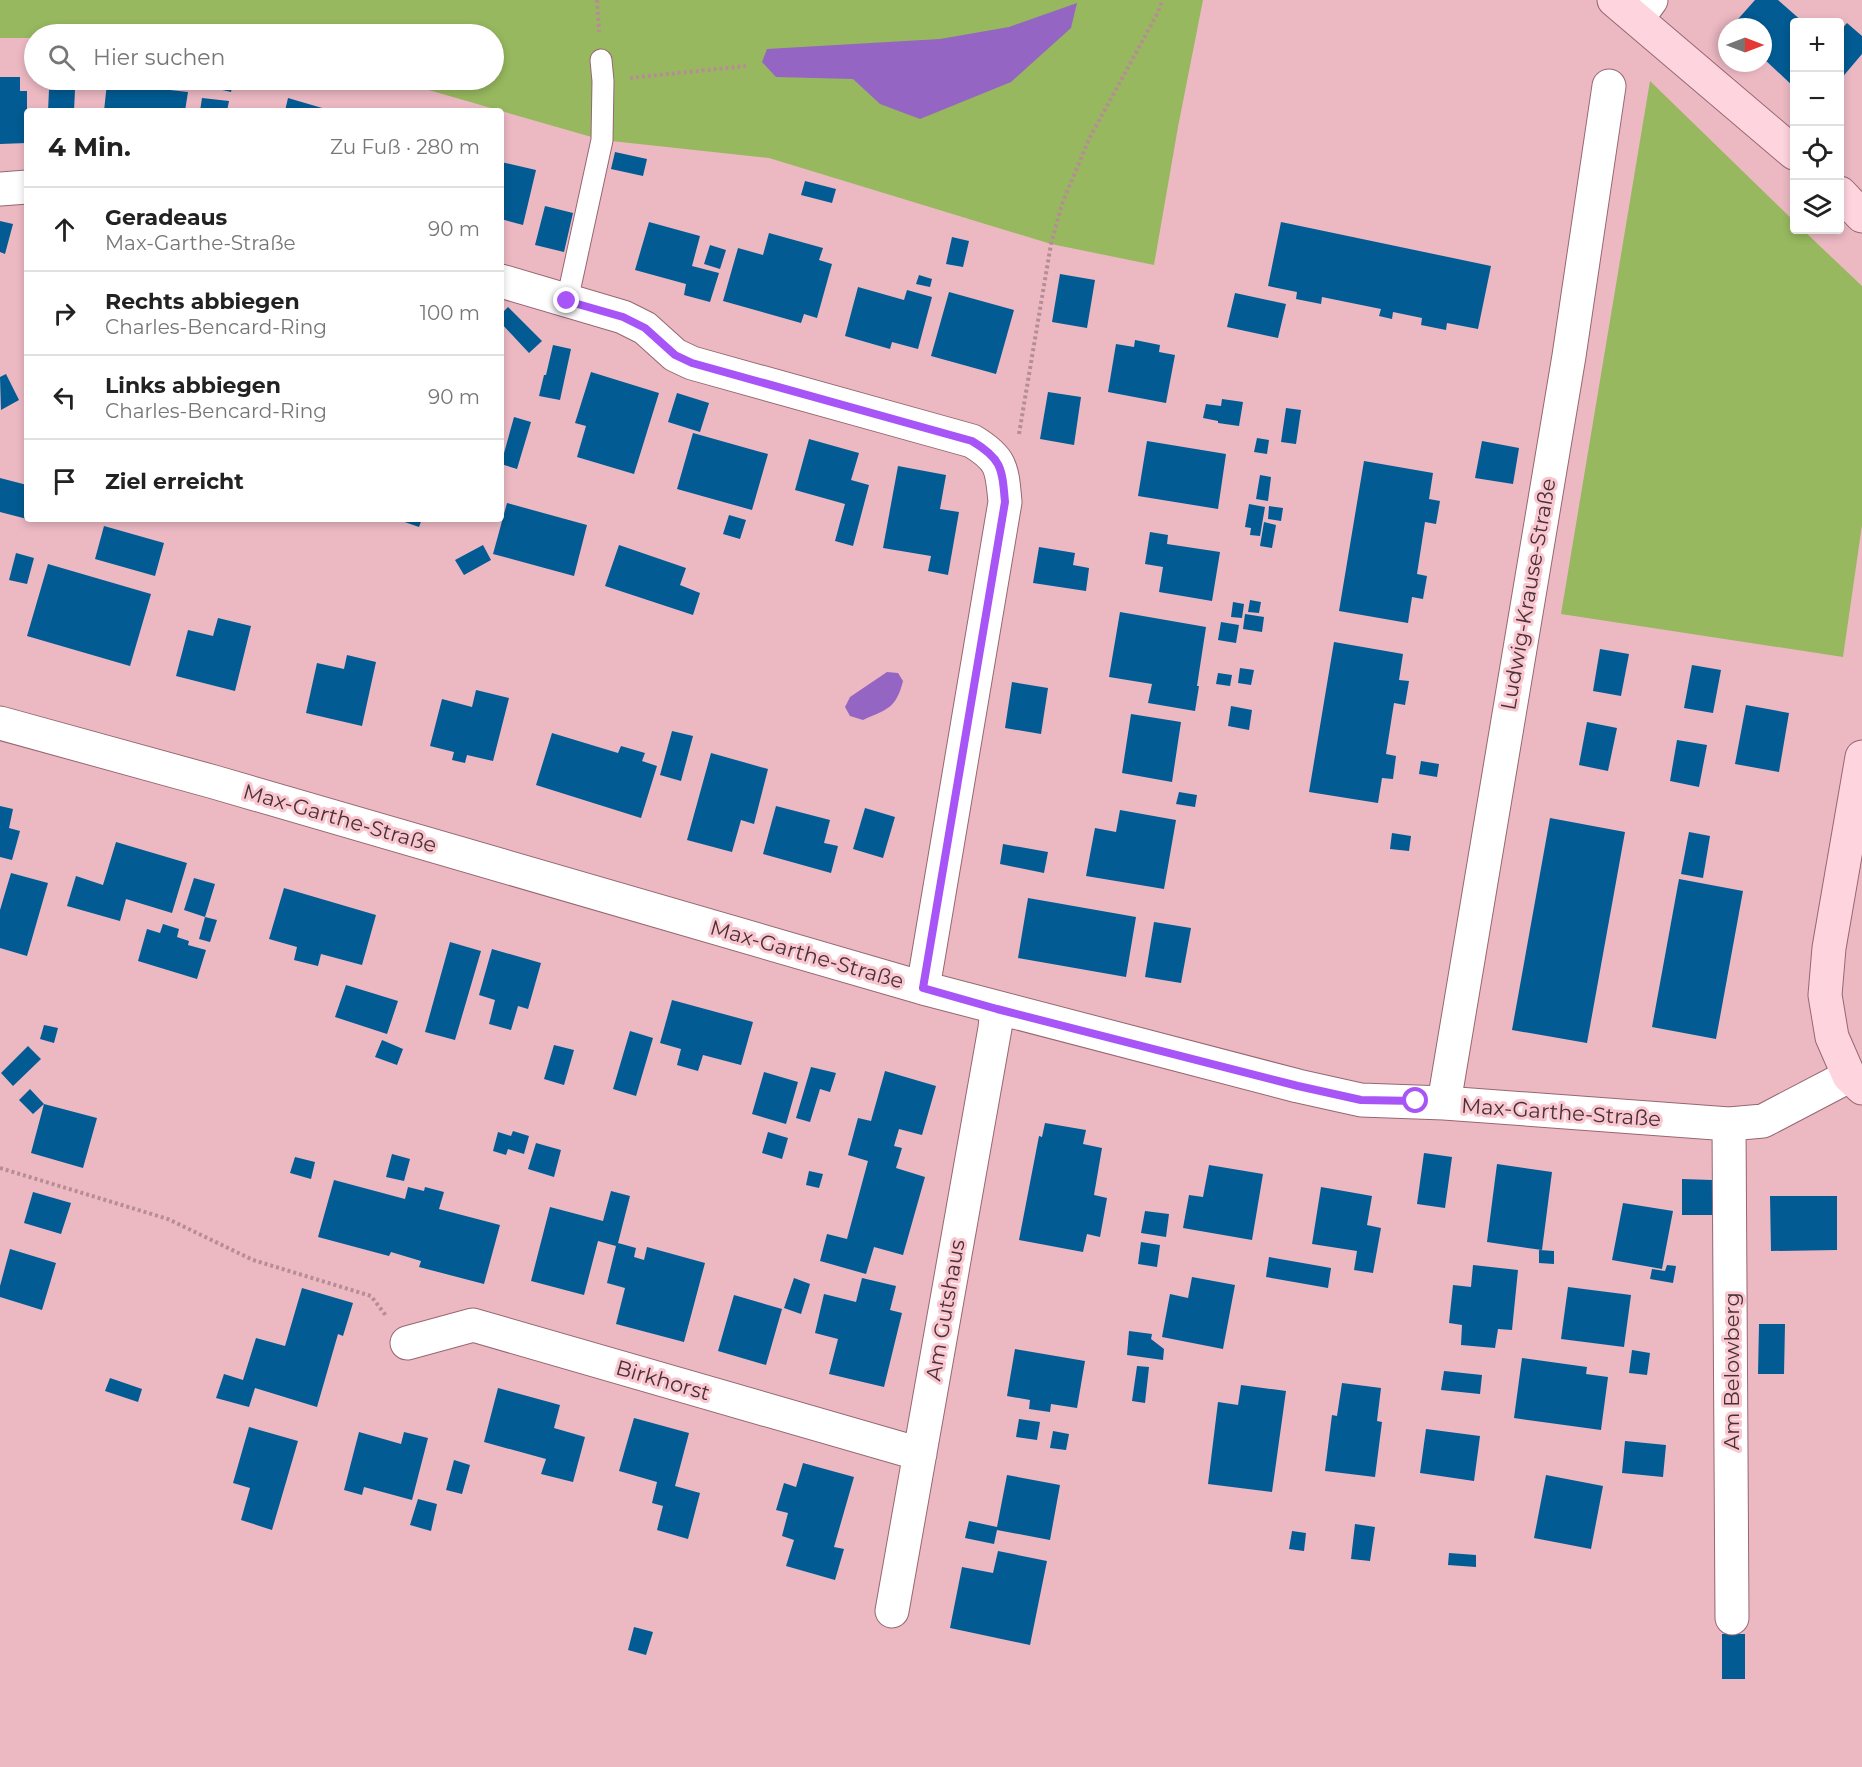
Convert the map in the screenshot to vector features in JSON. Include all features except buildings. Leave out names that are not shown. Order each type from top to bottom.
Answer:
[{"type":"main road","points":[[1634,6],[1790,149]]},
{"type":"main road","points":[[1844,198],[1862,216]]},
{"type":"main road","points":[[1856,1082],[1832,1036],[1825,995],[1829,948],[1862,757]]},
{"type":"street","name":"Ludwig-Krause-Straße","points":[[1444,1102],[1569,356],[1609,86]]},
{"type":"street","points":[[0,189],[24,187]]},
{"type":"street","points":[[504,282],[623,317],[645,328],[675,355],[692,363],[972,441],[990,452],[1003,473],[1005,502],[923,988]]},
{"type":"street","name":"Max-Garthe-Straße","points":[[0,723],[225,785],[997,1009],[1361,1100],[1444,1102],[1729,1124],[1763,1121],[1856,1082]]},
{"type":"street","name":"Am Gutshaus","points":[[892,1611],[997,1009]]},
{"type":"street","name":"Am Belowberg","points":[[1729,1124],[1732,1618]]},
{"type":"street","name":"Birkhorst","points":[[407,1343],[473,1325],[920,1454]]},
{"type":"lane","points":[[567,301],[602,140],[602,70]]},
{"type":"path","points":[[1003,473],[1016,452],[1051,244],[1062,204],[1089,139],[1163,0]]},
{"type":"path","points":[[602,70],[746,66]]},
{"type":"path","points":[[0,1168],[168,1219],[253,1260],[371,1296],[407,1343]]},
{"type":"green space","points":[[0,0],[1203,0],[1154,265],[1051,244],[769,158],[602,140],[504,112],[504,108],[491,108],[429,90],[504,90],[504,24],[24,24],[24,38],[0,38]]},
{"type":"green space","points":[[1650,81],[1790,217],[1790,234],[1807,234],[1862,286],[1862,525],[1843,657],[1561,614]]},
{"type":"shaded area","points":[[1077,3],[1071,28],[1011,82],[920,119],[880,104],[853,79],[776,77],[762,62],[767,49],[940,39],[1009,27]]},
{"type":"shaded area","points":[[887,672],[898,673],[903,681],[894,703],[863,720],[850,716],[845,707],[850,697]]},
{"type":"route","points":[[567,301],[623,317],[645,328],[675,355],[692,363],[972,441],[990,452],[1003,473],[1005,502],[923,988],[1298,1086],[1361,1100],[1416,1101]]}]
